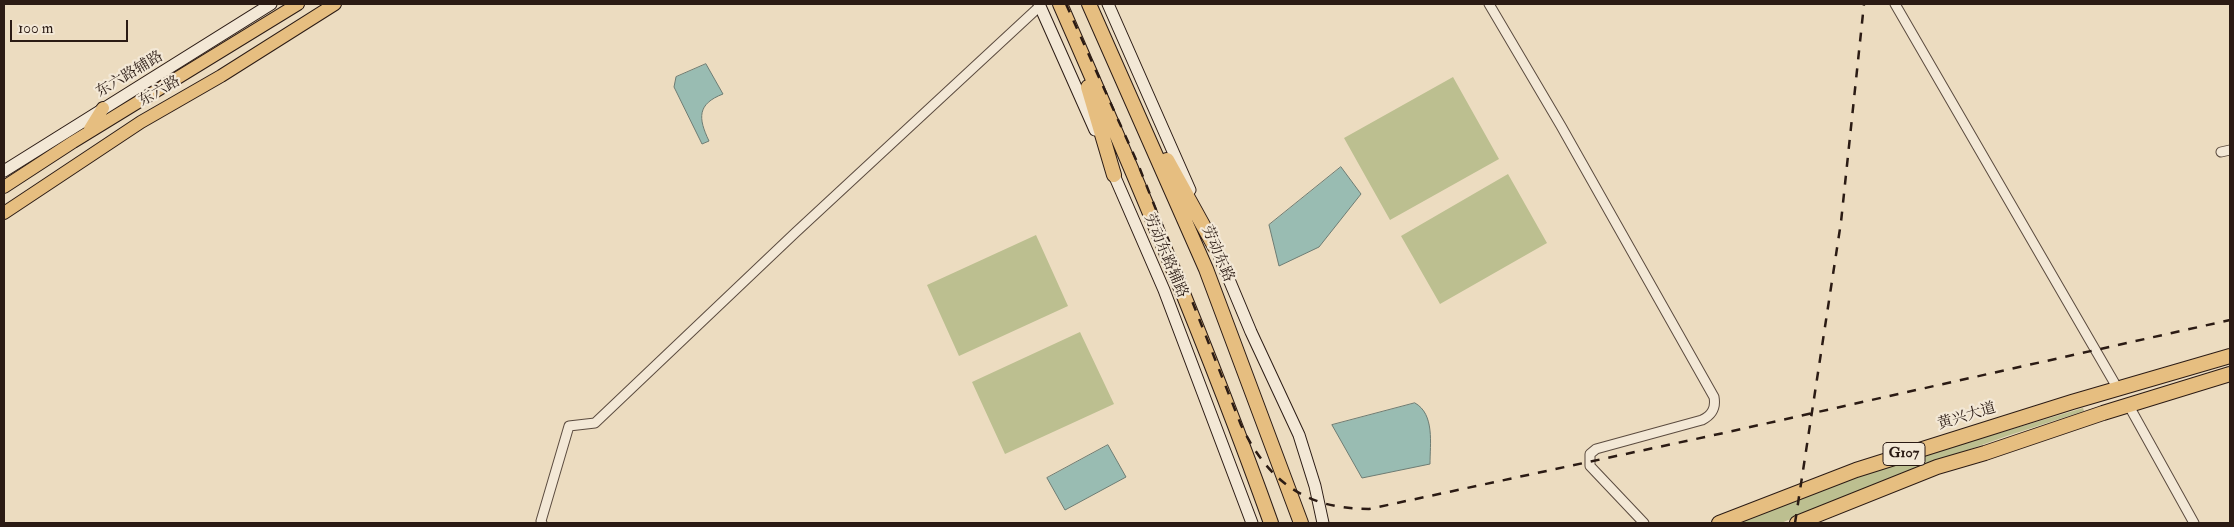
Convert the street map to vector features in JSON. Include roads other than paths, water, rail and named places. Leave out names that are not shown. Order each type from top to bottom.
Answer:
[{"type":"highway","points":[[1058,4],[1090,92],[1114,175]]},
{"type":"highway","points":[[1058,4],[1125,152],[1175,273],[1271,523]]},
{"type":"highway","name":"劳动东路","points":[[1089,4],[1206,269],[1301,523]]},
{"type":"highway","points":[[1103,36],[1215,246]]},
{"type":"highway","name":"黄兴大道","points":[[1719,523],[1856,470],[2230,356]]},
{"type":"highway","name":"G107","points":[[1797,523],[1937,467],[2230,374]]},
{"type":"main road","name":"东六路辅路","points":[[4,171],[271,4]]},
{"type":"main road","name":"东六路","points":[[4,187],[88,132],[298,4]]},
{"type":"main road","points":[[1108,4],[1251,332],[1299,435],[1315,486],[1323,523]]},
{"type":"main road","name":"劳动东路辅路","points":[[1040,5],[1164,290],[1252,523]]},
{"type":"main road","name":"东六路","points":[[4,213],[141,122],[221,76],[331,6]]},
{"type":"main road","points":[[88,132],[103,108]]},
{"type":"street","points":[[1489,4],[1561,126],[1714,397],[1712,413],[1702,420],[1596,449],[1590,454],[1590,466],[1644,523]]},
{"type":"street","points":[[1895,4],[2118,389]]},
{"type":"street","points":[[542,523],[569,426],[595,423],[795,233],[1040,5]]},
{"type":"street","points":[[2221,152],[2230,150]]},
{"type":"street","points":[[2128,406],[2194,523]]},
{"type":"water","points":[[706,64],[723,94],[708,102],[704,107],[702,119],[709,141],[702,144],[674,87],[676,77]]},
{"type":"water","points":[[1341,167],[1361,194],[1319,247],[1279,266],[1269,225]]},
{"type":"water","points":[[1415,403],[1426,414],[1429,422],[1431,439],[1430,464],[1362,478],[1332,425]]},
{"type":"water","points":[[1108,445],[1126,477],[1065,510],[1047,478]]},
{"type":"railway","points":[[1066,4],[1138,164],[1241,425],[1263,462],[1276,476],[1291,488],[1307,497],[1326,504],[1346,508],[1369,509],[1719,434],[2230,320]]},
{"type":"railway","points":[[1795,523],[1841,222],[1864,4]]}]
